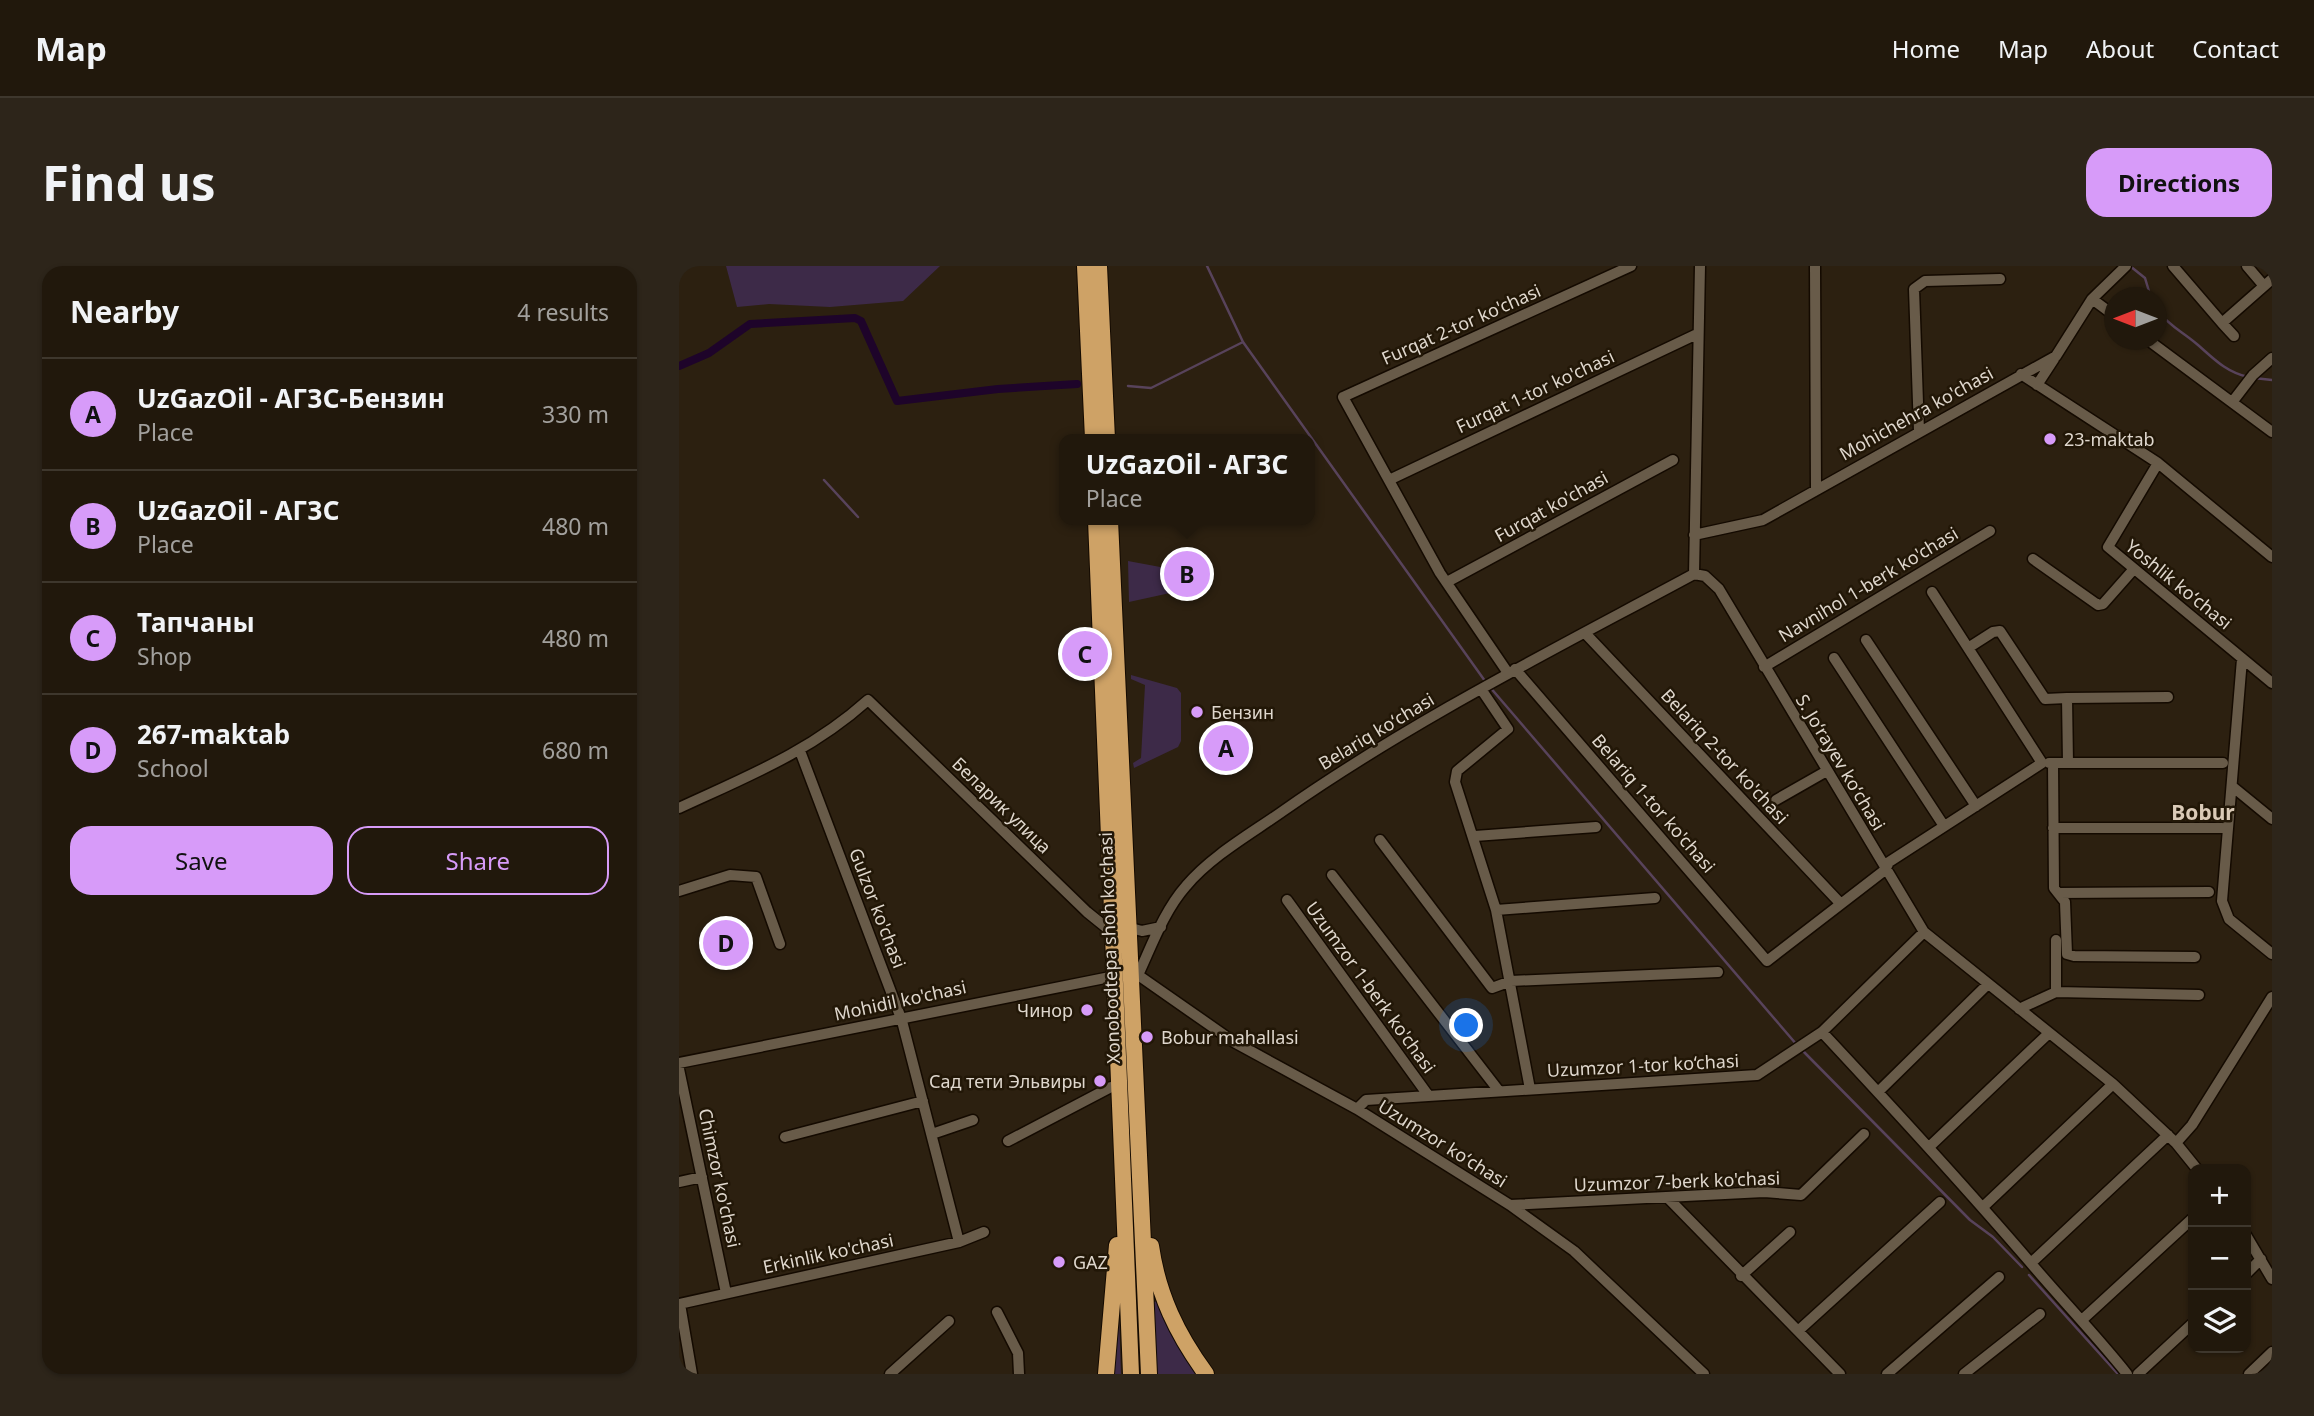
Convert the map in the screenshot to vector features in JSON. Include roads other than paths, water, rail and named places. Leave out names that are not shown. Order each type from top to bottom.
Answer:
[{"type":"highway","points":[[1085,266],[1100,434]]},
{"type":"highway","points":[[1099,266],[1100,434]]},
{"type":"highway","name":"Xonobodtepa shoh ko'chasi","points":[[1095,525],[1111,699]]},
{"type":"highway","name":"Xonobodtepa shoh ko'chasi","points":[[1110,525],[1111,699],[1120,930],[1128,975],[1131,1374]]},
{"type":"highway","name":"Xonobodtepa shoh ko'chasi","points":[[1128,975],[1119,1087],[1130,1168],[1149,1374]]},
{"type":"highway","points":[[1106,1374],[1130,1168]]},
{"type":"highway","points":[[1130,1168],[1163,1300],[1177,1331],[1206,1374]]},
{"type":"street","name":"Furqat 2-tor ko'chasi","points":[[1343,397],[1632,266]]},
{"type":"street","points":[[1694,575],[1700,266]]},
{"type":"street","points":[[1815,266],[1816,490]]},
{"type":"street","points":[[2173,266],[2234,336]]},
{"type":"street","points":[[2222,323],[2268,282],[2247,266]]},
{"type":"street","points":[[2038,385],[2092,299],[2123,269]]},
{"type":"street","points":[[1919,432],[1914,289],[1925,281],[2000,279]]},
{"type":"street","points":[[2092,299],[2104,308]]},
{"type":"street","name":"Furqat 1-tor ko'chasi","points":[[1388,480],[1697,334]]},
{"type":"street","points":[[2162,350],[2272,432]]},
{"type":"street","name":"Mohichehra ko'chasi","points":[[1694,535],[1763,520],[2056,356]]},
{"type":"street","points":[[2233,401],[2249,379],[2272,358]]},
{"type":"street","points":[[2021,374],[2158,463],[2272,557]]},
{"type":"street","name":"Belariq 1-tor ko'chasi","points":[[1343,397],[1447,582],[1512,671],[1767,961],[1840,903]]},
{"type":"street","name":"Furqat ko'chasi","points":[[1447,582],[1672,460]]},
{"type":"street","name":"Yoshlik koʻchasi","points":[[2158,463],[2109,540],[2108,547],[2272,683]]},
{"type":"street","name":"Navnihol 1-berk ko'chasi","points":[[1764,667],[1990,531]]},
{"type":"street","points":[[2033,559],[2098,605],[2103,604],[2133,570]]},
{"type":"street","name":"S. Joʻrayev koʻchasi","points":[[1694,575],[1705,576],[1719,589],[1825,772],[1924,932],[2113,1084],[2172,1139],[2193,1164]]},
{"type":"street","name":"Belariq koʻchasi","points":[[1128,975],[1191,881],[1257,829],[1352,765],[1485,686],[1694,575]]},
{"type":"street","points":[[1932,592],[2048,763],[2054,888],[2065,902],[2065,948],[2070,956],[2195,957]]},
{"type":"street","points":[[1968,648],[1993,632],[2000,631],[2045,699],[2168,697]]},
{"type":"street","name":"Belariq 2-tor ko'chasi","points":[[1585,633],[1840,903]]},
{"type":"street","points":[[1866,640],[1976,806]]},
{"type":"street","points":[[1834,658],[1944,826]]},
{"type":"street","points":[[2242,659],[2224,910],[2229,919],[2272,954]]},
{"type":"street","points":[[1485,686],[1509,729],[1455,776],[1496,910],[1530,1089]]},
{"type":"street","points":[[2067,698],[2068,763]]},
{"type":"street","name":"Беларик улица","points":[[800,751],[835,729],[868,700],[1087,912],[1120,930]]},
{"type":"street","points":[[679,808],[800,751]]},
{"type":"street","name":"Gulzor ko'chasi","points":[[800,751],[902,1021],[959,1242]]},
{"type":"street","points":[[1840,903],[1885,870],[1889,862],[2048,763],[2223,763]]},
{"type":"street","points":[[1776,800],[1825,772]]},
{"type":"street","points":[[2233,787],[2272,819]]},
{"type":"street","points":[[1475,836],[1596,827]]},
{"type":"street","points":[[2053,828],[2222,828]]},
{"type":"street","points":[[1380,840],[1492,988],[1511,981],[1718,972]]},
{"type":"street","points":[[679,891],[730,875],[756,877],[780,944]]},
{"type":"street","points":[[1332,875],[1499,1091]]},
{"type":"street","points":[[2058,893],[2209,892]]},
{"type":"street","points":[[1496,910],[1655,898]]},
{"type":"street","name":"Uzumzor 1-berk ko'chasi","points":[[1287,900],[1428,1095]]},
{"type":"street","points":[[1120,930],[1142,931],[1161,927]]},
{"type":"street","name":"Uzumzor 1-tor ko‘chasi","points":[[1357,1109],[1366,1100],[1757,1075],[1822,1032],[1924,932]]},
{"type":"street","points":[[2056,940],[2056,992]]},
{"type":"street","name":"Mohidil ko'chasi","points":[[679,1063],[1128,975]]},
{"type":"street","name":"Uzumzor koʻchasi","points":[[1128,975],[1234,1042],[1357,1109],[1510,1205],[1574,1251],[1704,1374]]},
{"type":"street","points":[[1878,1091],[1987,985]]},
{"type":"street","points":[[2019,1009],[2056,992],[2199,995]]},
{"type":"street","points":[[2031,1263],[2172,1139],[2192,1125],[2272,997]]},
{"type":"street","points":[[1822,1032],[1984,1206],[2031,1263],[2083,1319],[2127,1374]]},
{"type":"street","points":[[1929,1147],[2049,1033]]},
{"type":"street","name":"Chimzor ko'chasi","points":[[679,1069],[726,1293]]},
{"type":"street","points":[[1984,1206],[2113,1084]]},
{"type":"street","points":[[1008,1141],[1111,1087],[1119,1087]]},
{"type":"street","points":[[785,1136],[923,1101]]},
{"type":"street","points":[[932,1134],[973,1120]]},
{"type":"street","name":"Uzumzor 7-berk ko'chasi","points":[[1510,1205],[1764,1192],[1801,1195],[1864,1134]]},
{"type":"street","points":[[679,1182],[702,1177]]},
{"type":"street","points":[[1667,1197],[1741,1276],[1840,1374]]},
{"type":"street","points":[[1798,1331],[1940,1202]]},
{"type":"street","points":[[2083,1319],[2188,1223]]},
{"type":"street","name":"Erkinlik ko'chasi","points":[[679,1304],[959,1242],[984,1232]]},
{"type":"street","points":[[1741,1276],[1790,1232]]},
{"type":"street","points":[[2251,1243],[2272,1279]]},
{"type":"street","points":[[2251,1269],[2261,1259]]},
{"type":"street","points":[[1887,1374],[2000,1277]]},
{"type":"street","points":[[679,1304],[692,1374]]},
{"type":"street","points":[[997,1312],[1018,1353],[1019,1374]]},
{"type":"street","points":[[1965,1374],[2040,1314]]},
{"type":"street","points":[[890,1374],[949,1321]]},
{"type":"street","points":[[2138,1374],[2188,1328]]},
{"type":"street","points":[[2249,1374],[2272,1352]]},
{"type":"waterway","points":[[1207,266],[1243,342],[1309,434]]},
{"type":"waterway","points":[[2130,266],[2145,278],[2148,287]]},
{"type":"waterway","points":[[679,366],[709,353],[750,324],[855,318],[861,321],[897,401],[998,389],[1077,384]]},
{"type":"waterway","points":[[2167,321],[2221,364],[2248,377]]},
{"type":"waterway","points":[[1128,386],[1151,388],[1243,342]]},
{"type":"waterway","points":[[2254,378],[2272,380]]},
{"type":"waterway","points":[[1315,443],[1485,681]]},
{"type":"waterway","points":[[824,480],[858,517]]},
{"type":"waterway","points":[[1489,686],[1797,1045]]},
{"type":"waterway","points":[[1802,1050],[1970,1220],[1993,1237],[2022,1267]]},
{"type":"waterway","points":[[2029,1275],[2118,1374]]},
{"type":"place","name":"23-maktab","points":[[2050,439]]},
{"type":"place","name":"UzGazOil - АГЗС","points":[[1187,574]]},
{"type":"place","name":"Тапчаны","points":[[1085,654]]},
{"type":"place","name":"Бензин","points":[[1197,712]]},
{"type":"place","name":"UzGazOil - АГЗС-Бензин","points":[[1226,748]]},
{"type":"place","name":"267-maktab","points":[[726,943]]},
{"type":"place","name":"Чинор","points":[[1087,1010]]},
{"type":"place","name":"Bobur mahallasi","points":[[1147,1037]]},
{"type":"place","name":"Сад тети Эльвиры","points":[[1100,1081]]},
{"type":"place","name":"GAZ","points":[[1059,1262]]},
{"type":"district","name":"Bobur","points":[[2203,812]]}]
